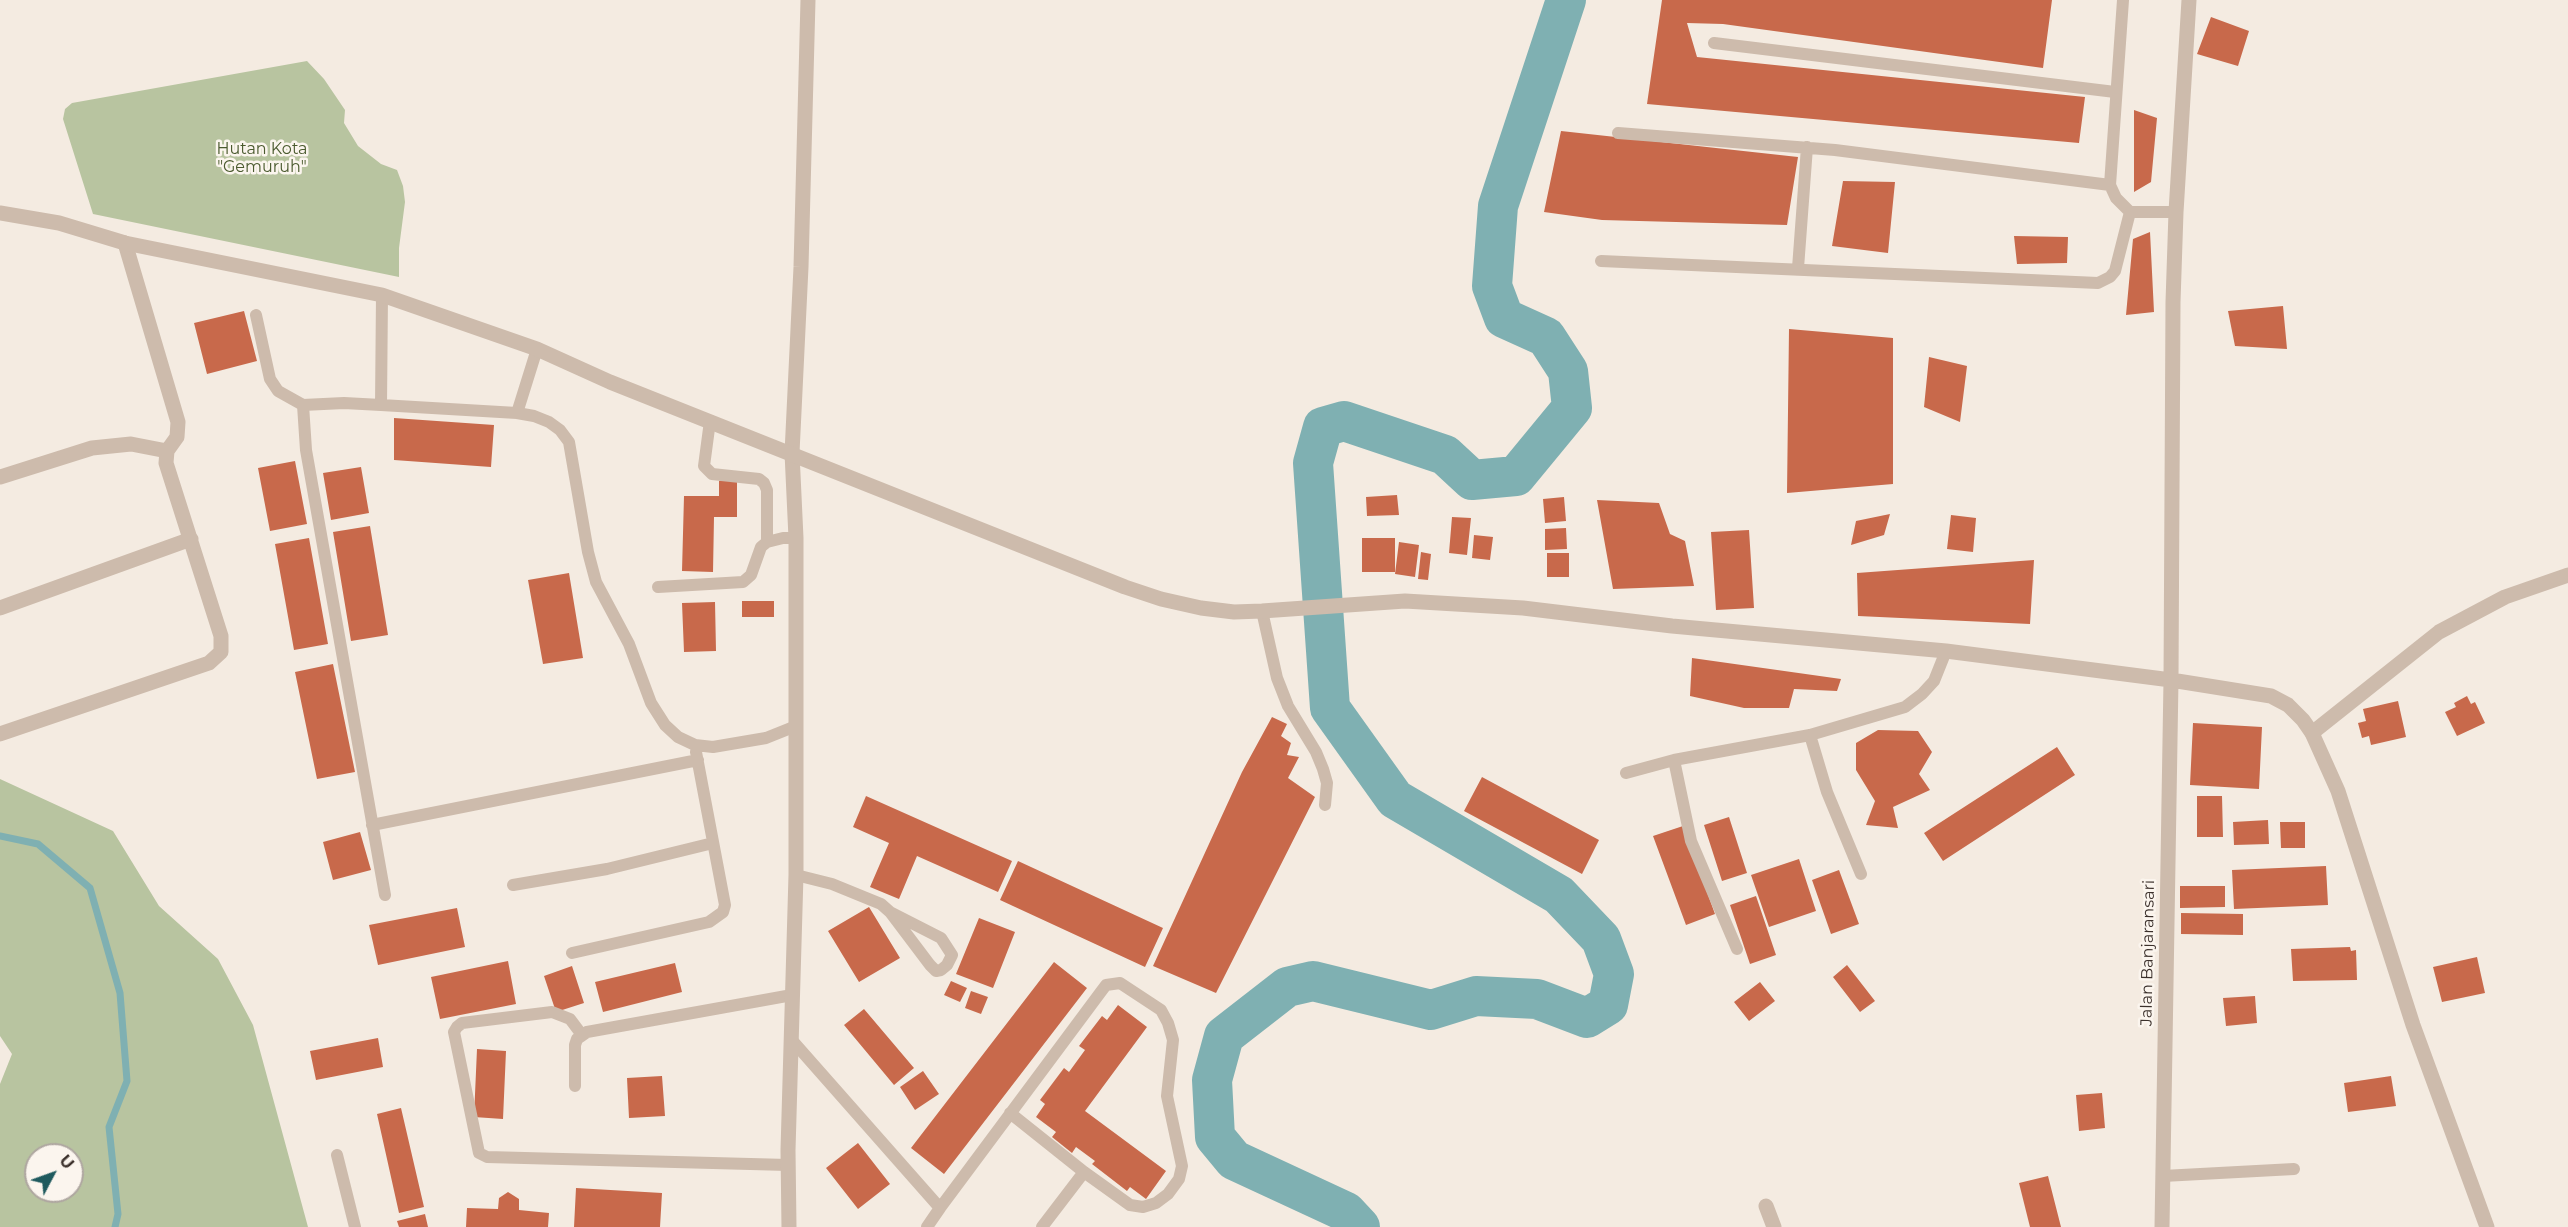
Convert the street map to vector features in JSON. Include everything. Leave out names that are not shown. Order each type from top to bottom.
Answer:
[{"type":"street","points":[[789,1227],[790,1038],[796,875],[796,538],[792,453],[801,267],[808,0]]},
{"type":"street","name":"Jalan Banjaransari","points":[[2162,1227],[2176,212],[2189,0]]},
{"type":"street","points":[[0,213],[59,223],[125,243],[382,296],[537,350],[610,382],[1143,593],[1200,608],[1234,612],[1405,601],[1443,602],[1946,651],[2171,680],[2271,696],[2288,705],[2312,733],[2338,791],[2413,1025],[2487,1227]]},
{"type":"street","points":[[0,734],[209,663],[221,652],[221,636],[166,463],[167,451],[177,437],[178,422],[125,243]]},
{"type":"street","points":[[0,477],[92,448],[131,444],[167,451]]},
{"type":"street","points":[[0,608],[191,539]]},
{"type":"street","points":[[2312,733],[2439,632],[2505,597],[2568,575]]},
{"type":"street","points":[[1766,1206],[1774,1227]]},
{"type":"lane","points":[[2122,0],[2110,185],[2116,198],[2130,212],[2176,212]]},
{"type":"lane","points":[[1714,43],[2115,92]]},
{"type":"lane","points":[[1618,133],[1807,147],[2110,185]]},
{"type":"lane","points":[[1798,268],[1807,147]]},
{"type":"lane","points":[[1601,261],[2098,283],[2110,277],[2115,271],[2130,212]]},
{"type":"lane","points":[[381,405],[382,296]]},
{"type":"lane","points":[[256,315],[270,379],[278,391],[303,405],[344,403],[517,413],[534,416],[549,422],[560,430],[569,442],[588,552],[596,582],[629,644],[656,710],[665,725],[678,737],[695,745],[725,747],[766,738],[796,726]]},
{"type":"lane","points":[[517,413],[537,350]]},
{"type":"lane","points":[[303,405],[306,450],[385,895]]},
{"type":"lane","points":[[710,421],[704,466],[712,474],[759,478],[764,483],[766,542]]},
{"type":"lane","points":[[658,587],[743,582],[751,575],[761,547],[766,542],[796,538]]},
{"type":"lane","points":[[1262,611],[1277,678],[1288,705],[1316,752],[1323,769],[1327,783],[1324,805]]},
{"type":"lane","points":[[1626,773],[1674,760],[1810,735],[1905,707],[1934,681],[1946,651]]},
{"type":"lane","points":[[1810,735],[1827,792],[1861,874]]},
{"type":"lane","points":[[572,953],[710,922],[718,917],[725,905],[695,745]]},
{"type":"lane","points":[[372,825],[698,760]]},
{"type":"lane","points":[[1674,760],[1691,841],[1737,950]]},
{"type":"lane","points":[[513,885],[607,869],[713,843]]},
{"type":"lane","points":[[796,875],[869,897],[890,912],[941,938],[952,955],[947,965],[941,970],[936,970],[930,965],[890,912]]},
{"type":"lane","points":[[927,1227],[1010,1113],[1106,985],[1120,983],[1161,1010],[1173,1040],[1167,1096],[1182,1166],[1179,1179],[1168,1194],[1156,1203],[1143,1207],[1130,1205],[1010,1113]]},
{"type":"lane","points":[[575,1086],[575,1045],[587,1032],[792,995]]},
{"type":"lane","points":[[582,1035],[570,1019],[552,1012],[462,1023],[457,1026],[454,1032],[478,1154],[487,1157],[788,1165]]},
{"type":"lane","points":[[790,1038],[940,1208]]},
{"type":"lane","points":[[337,1155],[355,1227]]},
{"type":"lane","points":[[2163,1176],[2294,1169]]},
{"type":"lane","points":[[1042,1227],[1084,1172]]},
{"type":"green space","name":"Hutan Kota \"Gemuruh\"","points":[[307,61],[324,79],[345,110],[344,123],[358,146],[381,164],[397,170],[403,186],[405,202],[399,248],[399,277],[93,214],[63,119],[65,109],[72,103]]},
{"type":"green space","points":[[0,779],[113,831],[159,906],[218,959],[253,1025],[308,1227],[0,1227],[0,1084],[12,1054],[0,1036]]},
{"type":"building","points":[[1662,0],[2052,0],[2043,68],[1723,24],[1687,23],[1697,57],[2085,97],[2079,143],[1647,104]]},
{"type":"building","points":[[2211,17],[2249,31],[2238,66],[2197,54]]},
{"type":"building","points":[[2134,110],[2157,118],[2151,182],[2134,192]]},
{"type":"building","points":[[1561,131],[1798,157],[1787,225],[1602,220],[1544,212]]},
{"type":"building","points":[[1843,181],[1895,182],[1888,253],[1832,246]]},
{"type":"building","points":[[2150,232],[2154,312],[2126,315],[2133,239]]},
{"type":"building","points":[[2014,236],[2068,237],[2067,263],[2017,264]]},
{"type":"building","points":[[2283,306],[2287,349],[2235,346],[2228,311]]},
{"type":"building","points":[[244,311],[257,361],[207,374],[194,323]]},
{"type":"building","points":[[1789,329],[1893,338],[1893,484],[1787,493]]},
{"type":"building","points":[[1929,357],[1967,366],[1960,422],[1924,407]]},
{"type":"building","points":[[394,418],[494,425],[491,467],[394,460]]},
{"type":"building","points":[[295,461],[307,524],[270,531],[258,468]]},
{"type":"building","points":[[361,467],[369,513],[331,520],[323,473]]},
{"type":"building","points":[[719,481],[737,481],[737,517],[714,517],[713,572],[682,571],[684,496],[719,496]]},
{"type":"building","points":[[1397,495],[1399,515],[1367,516],[1366,497]]},
{"type":"building","points":[[1564,497],[1566,521],[1545,523],[1543,499]]},
{"type":"building","points":[[1597,500],[1659,503],[1670,534],[1685,541],[1694,586],[1613,589]]},
{"type":"building","points":[[1890,514],[1884,535],[1851,545],[1856,521]]},
{"type":"building","points":[[1951,515],[1976,518],[1973,552],[1947,549]]},
{"type":"building","points":[[1452,517],[1471,518],[1467,555],[1449,553]]},
{"type":"building","points":[[370,526],[388,635],[351,641],[333,532]]},
{"type":"building","points":[[1566,528],[1567,549],[1545,550],[1545,529]]},
{"type":"building","points":[[1749,530],[1754,608],[1716,610],[1711,532]]},
{"type":"building","points":[[1474,535],[1493,537],[1490,560],[1472,558]]},
{"type":"building","points":[[309,538],[328,644],[294,650],[275,544]]},
{"type":"building","points":[[1362,538],[1395,538],[1395,572],[1362,572]]},
{"type":"building","points":[[1399,542],[1419,545],[1415,577],[1395,574]]},
{"type":"building","points":[[1421,552],[1431,554],[1428,580],[1418,579]]},
{"type":"building","points":[[1547,553],[1569,553],[1569,577],[1547,577]]},
{"type":"building","points":[[2034,560],[2030,624],[1858,616],[1857,573]]},
{"type":"building","points":[[569,573],[583,658],[543,664],[528,580]]},
{"type":"building","points":[[742,601],[774,601],[774,617],[742,617]]},
{"type":"building","points":[[715,602],[716,651],[684,652],[682,603]]},
{"type":"building","points":[[1692,658],[1841,679],[1837,691],[1794,689],[1789,708],[1744,708],[1690,696]]},
{"type":"building","points":[[333,664],[355,772],[317,779],[295,672]]},
{"type":"building","points":[[2467,696],[2471,704],[2475,702],[2485,723],[2457,736],[2445,712],[2456,707],[2454,703]]},
{"type":"building","points":[[2398,701],[2406,737],[2371,745],[2369,736],[2362,738],[2358,723],[2366,721],[2363,709]]},
{"type":"building","points":[[1272,717],[1287,724],[1281,736],[1291,743],[1287,755],[1299,757],[1288,778],[1315,797],[1216,993],[1153,966],[1242,772]]},
{"type":"building","points":[[2193,723],[2262,727],[2259,789],[2190,785]]},
{"type":"building","points":[[1878,730],[1918,731],[1932,752],[1919,774],[1930,790],[1893,807],[1898,828],[1866,825],[1875,801],[1856,770],[1856,743]]},
{"type":"building","points":[[2057,747],[2075,775],[1943,861],[1924,833]]},
{"type":"building","points":[[1482,777],[1599,840],[1582,874],[1464,811]]},
{"type":"building","points":[[866,796],[1012,861],[998,892],[917,856],[899,899],[870,887],[889,843],[853,827]]},
{"type":"building","points":[[2197,796],[2222,796],[2223,837],[2197,837]]},
{"type":"building","points":[[1729,817],[1747,873],[1722,881],[1704,825]]},
{"type":"building","points":[[2268,820],[2269,844],[2234,845],[2233,822]]},
{"type":"building","points":[[2280,822],[2305,822],[2305,848],[2281,848]]},
{"type":"building","points":[[1683,826],[1715,914],[1686,925],[1653,836]]},
{"type":"building","points":[[360,832],[371,870],[333,880],[323,842]]},
{"type":"building","points":[[1799,859],[1816,911],[1769,927],[1751,875]]},
{"type":"building","points":[[1018,861],[1163,928],[1145,967],[1000,900]]},
{"type":"building","points":[[2326,866],[2328,905],[2234,909],[2232,870]]},
{"type":"building","points":[[1839,870],[1859,924],[1831,934],[1812,880]]},
{"type":"building","points":[[2180,886],[2225,886],[2225,907],[2180,908]]},
{"type":"building","points":[[1756,896],[1776,955],[1750,964],[1730,905]]},
{"type":"building","points":[[869,907],[900,958],[859,982],[828,931]]},
{"type":"building","points":[[457,908],[465,947],[378,965],[369,925]]},
{"type":"building","points":[[2181,913],[2243,914],[2243,935],[2181,934]]},
{"type":"building","points":[[979,918],[1015,932],[993,988],[956,974]]},
{"type":"building","points":[[2350,947],[2351,951],[2356,950],[2357,980],[2293,981],[2291,949]]},
{"type":"building","points":[[2477,957],[2485,993],[2442,1002],[2433,967]]},
{"type":"building","points":[[508,961],[516,1004],[440,1019],[431,977]]},
{"type":"building","points":[[1054,962],[1087,988],[944,1174],[911,1148]]},
{"type":"building","points":[[675,963],[682,992],[603,1012],[595,982]]},
{"type":"building","points":[[1847,965],[1875,1001],[1860,1012],[1833,977]]},
{"type":"building","points":[[572,966],[584,1003],[556,1012],[544,976]]},
{"type":"building","points":[[951,981],[967,988],[960,1002],[944,995]]},
{"type":"building","points":[[1760,982],[1775,1001],[1749,1021],[1734,1002]]},
{"type":"building","points":[[971,991],[988,997],[981,1014],[965,1008]]},
{"type":"building","points":[[2255,996],[2257,1023],[2226,1026],[2223,998]]},
{"type":"building","points":[[1118,1005],[1147,1027],[1085,1111],[1166,1171],[1146,1199],[1130,1187],[1127,1191],[1092,1164],[1095,1161],[1076,1147],[1072,1153],[1052,1137],[1056,1132],[1036,1117],[1045,1104],[1040,1100],[1064,1068],[1069,1072],[1085,1050],[1079,1046],[1102,1016],[1107,1020]]},
{"type":"building","points":[[864,1009],[914,1068],[894,1085],[844,1025]]},
{"type":"building","points":[[378,1038],[383,1067],[316,1080],[310,1051]]},
{"type":"building","points":[[477,1049],[506,1051],[503,1119],[474,1117]]},
{"type":"building","points":[[923,1071],[939,1094],[915,1110],[900,1087]]},
{"type":"building","points":[[662,1076],[665,1116],[629,1118],[627,1078]]},
{"type":"building","points":[[2391,1076],[2396,1106],[2348,1112],[2344,1083]]},
{"type":"building","points":[[2102,1093],[2105,1128],[2079,1131],[2076,1095]]},
{"type":"building","points":[[401,1108],[424,1207],[399,1213],[377,1114]]},
{"type":"building","points":[[858,1143],[890,1184],[858,1209],[826,1168]]},
{"type":"building","points":[[2048,1176],[2061,1227],[2030,1227],[2019,1183]]},
{"type":"building","points":[[576,1188],[662,1193],[660,1227],[574,1227]]},
{"type":"building","points":[[508,1192],[519,1199],[519,1210],[549,1213],[548,1227],[466,1227],[467,1208],[498,1209],[499,1198]]},
{"type":"building","points":[[425,1214],[428,1227],[399,1227],[397,1221]]},
{"type":"waterway","points":[[1360,1227],[1346,1212],[1234,1160],[1215,1137],[1212,1080],[1224,1036],[1287,987],[1313,981],[1431,1010],[1476,996],[1537,999],[1587,1018],[1608,1005],[1614,974],[1601,939],[1559,895],[1395,799],[1330,708],[1313,463],[1323,427],[1344,421],[1445,455],[1472,480],[1516,476],[1572,408],[1568,371],[1546,337],[1504,318],[1492,286],[1498,206],[1566,0]]},
{"type":"waterway","points":[[0,836],[38,844],[90,888],[120,993],[127,1081],[109,1127],[118,1214],[115,1227]]}]
